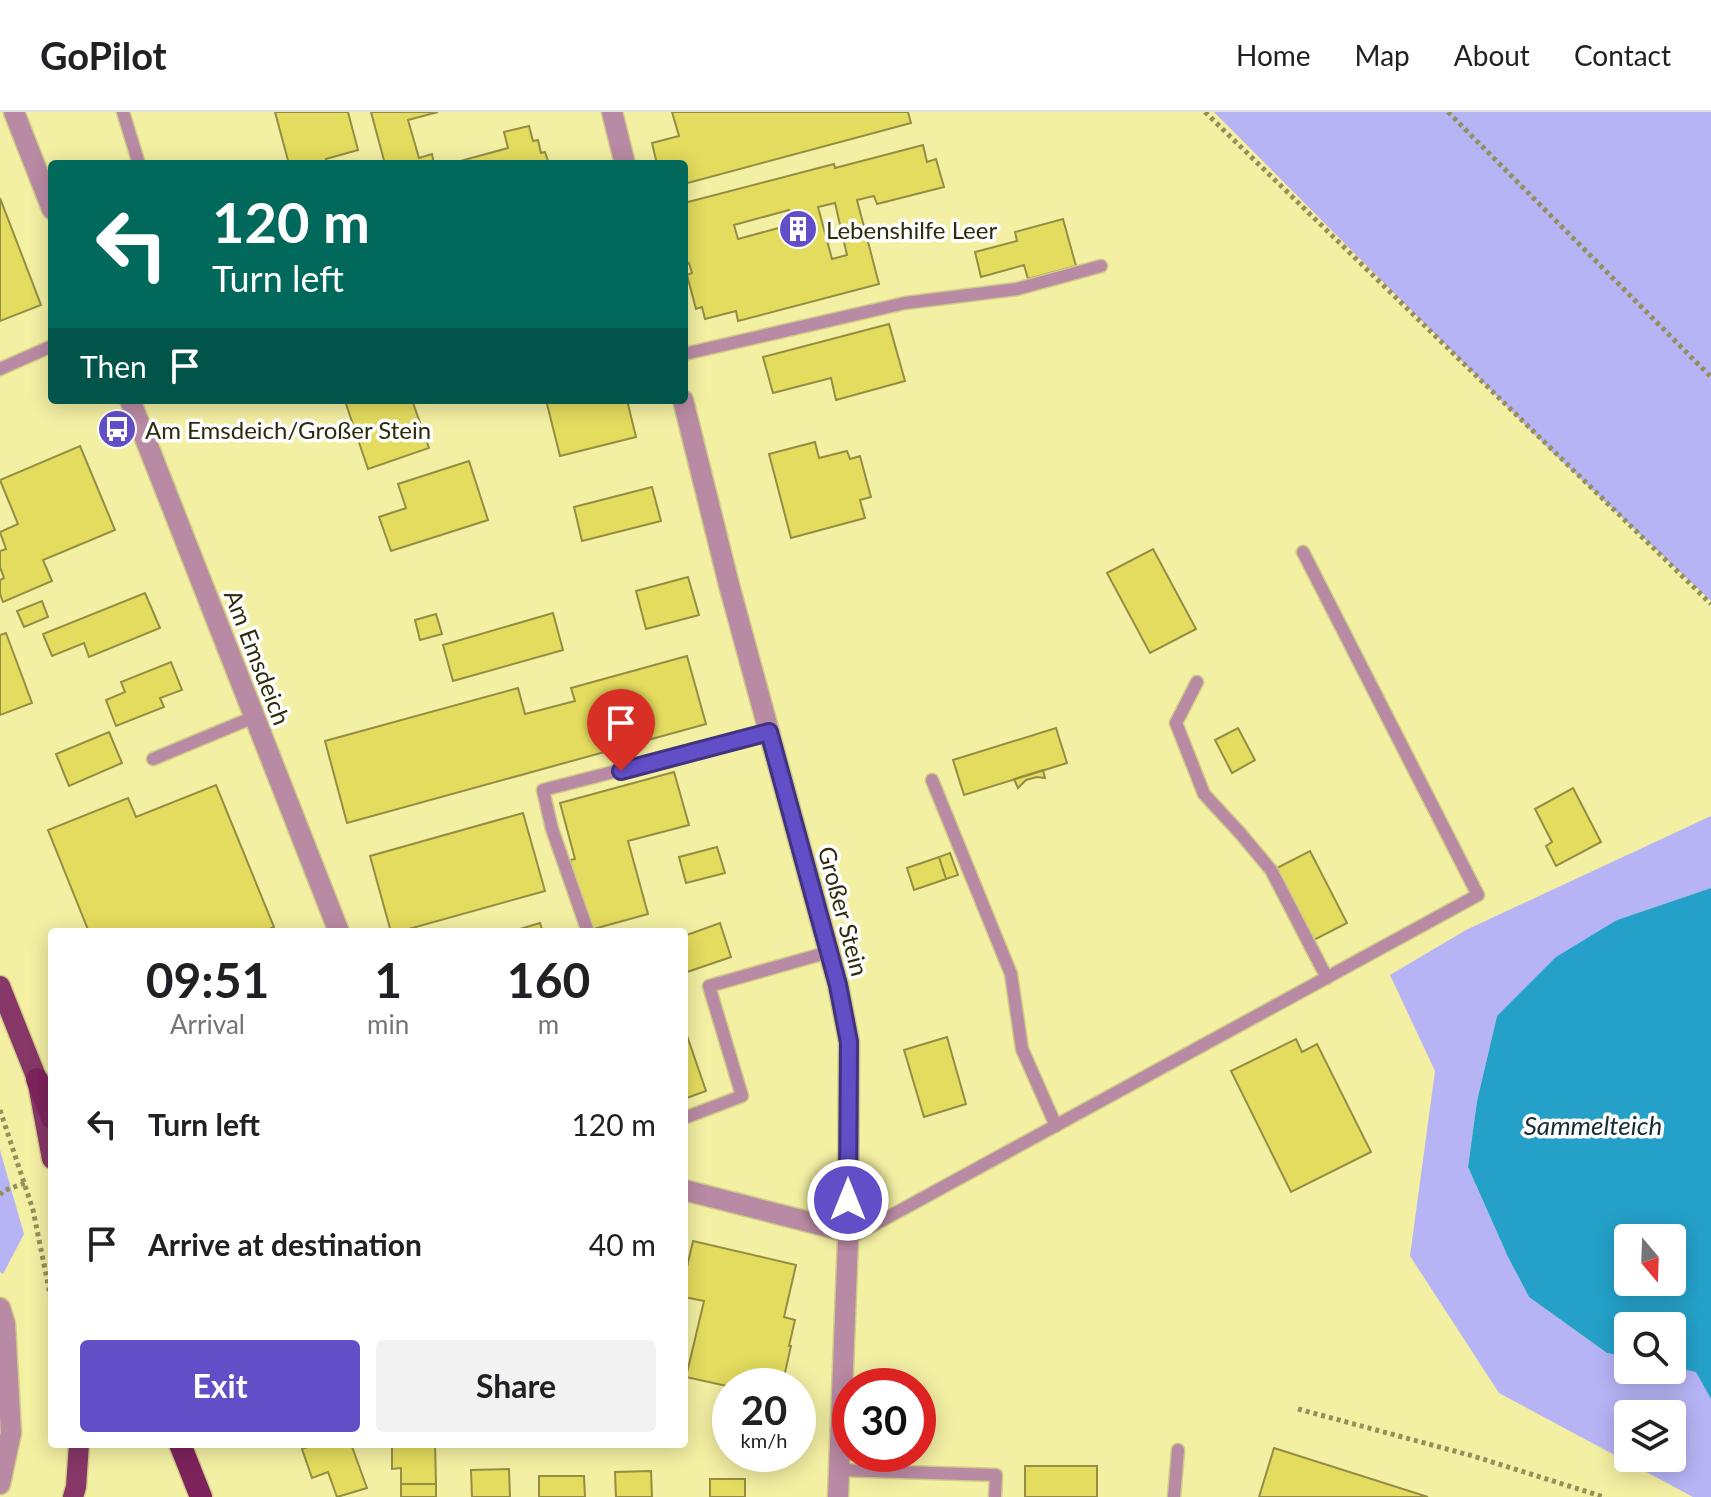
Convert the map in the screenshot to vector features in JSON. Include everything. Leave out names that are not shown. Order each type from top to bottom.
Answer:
[{"type":"highway","points":[[37,1079],[48,1108]]},
{"type":"highway","points":[[182,1448],[201,1497]]},
{"type":"main road","points":[[0,986],[37,1079],[48,1138]]},
{"type":"main road","points":[[73,1497],[79,1448]]},
{"type":"street","points":[[14,112],[48,199]]},
{"type":"street","points":[[612,112],[624,160]]},
{"type":"street","name":"Am Emsdeich","points":[[132,404],[337,928]]},
{"type":"street","name":"Großer Stein","points":[[684,404],[729,585],[838,985],[849,1042],[848,1236],[843,1368]]},
{"type":"street","points":[[688,1191],[848,1236]]},
{"type":"street","points":[[0,1308],[5,1324],[11,1433],[0,1484]]},
{"type":"street","name":"Großer Stein","points":[[838,1497],[839,1472]]},
{"type":"lane","points":[[123,112],[138,160]]},
{"type":"lane","points":[[688,353],[905,303],[1017,289],[1101,266]]},
{"type":"lane","points":[[0,369],[48,348]]},
{"type":"lane","points":[[848,1236],[1478,895],[1303,552]]},
{"type":"lane","points":[[1197,682],[1176,723],[1204,794],[1271,870],[1327,978]]},
{"type":"lane","points":[[153,759],[254,717]]},
{"type":"lane","points":[[587,928],[552,829],[543,790],[769,732]]},
{"type":"lane","points":[[932,780],[1011,974],[1022,1049],[1056,1126]]},
{"type":"lane","points":[[688,1116],[742,1096],[709,986],[829,952]]},
{"type":"lane","points":[[1174,1497],[1178,1450]]},
{"type":"lane","points":[[902,1472],[996,1475],[995,1497]]},
{"type":"path","points":[[1205,112],[1711,604]]},
{"type":"path","points":[[1448,112],[1711,377]]},
{"type":"path","points":[[0,1110],[33,1210],[48,1284]]},
{"type":"path","points":[[0,1195],[25,1183]]},
{"type":"path","points":[[1298,1409],[1473,1456],[1604,1497]]},
{"type":"shaded area","points":[[1214,112],[1711,112],[1711,601],[1552,452]]},
{"type":"shaded area","points":[[1711,816],[1711,888],[1617,920],[1497,1016],[1477,1101],[1468,1167],[1529,1297],[1607,1353],[1614,1354],[1614,1384],[1686,1384],[1686,1369],[1696,1371],[1711,1399],[1711,1497],[1693,1497],[1646,1472],[1686,1472],[1686,1400],[1614,1400],[1614,1455],[1499,1393],[1410,1256],[1435,1071],[1390,975],[1466,930]]},
{"type":"shaded area","points":[[0,1150],[24,1234],[3,1274],[0,1272]]},
{"type":"water","name":"Sammelteich","points":[[1711,888],[1711,1399],[1696,1372],[1686,1370],[1686,1312],[1614,1312],[1614,1354],[1607,1353],[1529,1297],[1468,1167],[1477,1101],[1497,1016],[1556,957],[1617,920]]},
{"type":"building","points":[[275,112],[348,112],[358,150],[326,160],[288,160]]},
{"type":"building","points":[[371,112],[438,112],[408,120],[419,158],[432,154],[433,160],[384,160]]},
{"type":"building","name":"Lebenshilfe Leer","points":[[672,112],[908,112],[911,123],[688,183],[688,160],[656,160],[652,143],[679,136]]},
{"type":"building","points":[[529,126],[533,141],[538,140],[541,153],[545,152],[548,160],[464,160],[508,148],[504,132]]},
{"type":"building","name":"Lebenshilfe Leer","points":[[923,145],[927,162],[936,159],[944,187],[877,204],[874,196],[857,200],[879,284],[738,321],[736,311],[705,319],[702,307],[696,309],[688,279],[692,273],[688,263],[688,202],[834,164],[835,168]],"holes":[[[835,203],[847,255],[832,259],[818,207]],[[789,210],[793,224],[738,239],[734,225]]]},
{"type":"building","points":[[0,198],[41,305],[0,321]]},
{"type":"building","points":[[1063,219],[1076,266],[1028,279],[1024,265],[981,277],[975,252],[1017,241],[1015,232]]},
{"type":"building","points":[[889,324],[905,381],[836,400],[831,378],[773,393],[763,357]]},
{"type":"building","points":[[346,404],[413,404],[429,448],[368,469]]},
{"type":"building","points":[[547,404],[628,404],[636,437],[560,456]]},
{"type":"building","points":[[815,442],[819,458],[847,451],[850,459],[860,456],[871,497],[860,500],[865,518],[791,538],[769,454]]},
{"type":"building","points":[[80,446],[115,530],[43,560],[52,581],[3,602],[0,594],[0,580],[4,578],[0,551],[6,549],[0,532],[18,524],[0,480]]},
{"type":"building","points":[[469,461],[488,520],[391,551],[379,517],[406,508],[398,484]]},
{"type":"building","points":[[652,487],[661,521],[582,541],[574,507]]},
{"type":"building","points":[[1153,549],[1196,629],[1150,653],[1107,573]]},
{"type":"building","points":[[688,577],[699,615],[646,629],[636,591]]},
{"type":"building","points":[[145,593],[160,628],[89,657],[84,643],[52,656],[43,634]]},
{"type":"building","points":[[42,601],[48,617],[24,627],[17,611]]},
{"type":"building","points":[[553,613],[563,650],[453,681],[443,645]]},
{"type":"building","points":[[436,614],[442,634],[420,640],[415,620]]},
{"type":"building","points":[[6,633],[32,703],[0,715],[0,635]]},
{"type":"building","points":[[687,656],[706,724],[347,823],[325,741],[518,688],[525,714],[575,701],[571,688]]},
{"type":"building","points":[[171,662],[182,690],[160,698],[164,707],[116,726],[106,700],[125,692],[121,682]]},
{"type":"building","points":[[1056,728],[1067,763],[964,795],[953,760]]},
{"type":"building","points":[[1238,728],[1255,760],[1232,773],[1215,740]]},
{"type":"building","points":[[109,732],[122,763],[69,786],[56,754]]},
{"type":"building","points":[[1043,770],[1045,778],[1026,780],[1018,788],[1014,779]]},
{"type":"building","points":[[674,772],[689,825],[628,841],[648,914],[589,928],[570,860],[575,859],[560,803]]},
{"type":"building","points":[[216,785],[274,927],[87,928],[48,830],[128,798],[136,817]]},
{"type":"building","points":[[1573,788],[1601,842],[1556,866],[1546,846],[1552,842],[1535,809]]},
{"type":"building","points":[[523,813],[545,891],[412,928],[390,928],[370,856]]},
{"type":"building","points":[[717,847],[725,873],[686,883],[679,857]]},
{"type":"building","points":[[1310,851],[1347,923],[1310,942],[1273,870]]},
{"type":"building","points":[[950,853],[958,875],[946,879],[939,857]]},
{"type":"building","points":[[939,857],[946,879],[914,890],[907,868]]},
{"type":"building","points":[[540,923],[542,928],[523,928]]},
{"type":"building","points":[[720,923],[731,957],[688,972],[688,935]]},
{"type":"building","points":[[947,1037],[966,1104],[924,1117],[904,1050]]},
{"type":"building","points":[[688,1039],[706,1091],[688,1098]]},
{"type":"building","points":[[1296,1039],[1302,1052],[1317,1044],[1371,1152],[1291,1192],[1231,1071]]},
{"type":"building","points":[[693,1241],[796,1265],[784,1317],[795,1320],[786,1368],[712,1368],[712,1383],[688,1377],[704,1301],[688,1298],[688,1263]]},
{"type":"building","points":[[352,1448],[367,1488],[337,1497],[328,1472],[312,1478],[302,1449]]},
{"type":"building","points":[[392,1448],[435,1448],[436,1484],[401,1484],[401,1468],[392,1469]]},
{"type":"building","points":[[1274,1448],[1428,1497],[1259,1497]]},
{"type":"building","points":[[1025,1466],[1097,1466],[1097,1497],[1025,1497]]},
{"type":"building","points":[[509,1469],[510,1497],[472,1497],[471,1470]]},
{"type":"building","points":[[651,1471],[652,1497],[616,1497],[615,1472]]},
{"type":"building","points":[[539,1476],[584,1476],[585,1497],[539,1497]]},
{"type":"building","points":[[710,1479],[745,1479],[745,1497],[710,1497]]},
{"type":"building","points":[[401,1484],[436,1484],[436,1497],[401,1497]]},
{"type":"place","name":"Lebenshilfe Leer","points":[[798,229]]},
{"type":"place","name":"Am Emsdeich/Großer Stein","points":[[117,429]]},
{"type":"route","points":[[621,771],[769,732],[838,985],[849,1042],[848,1200]]}]
